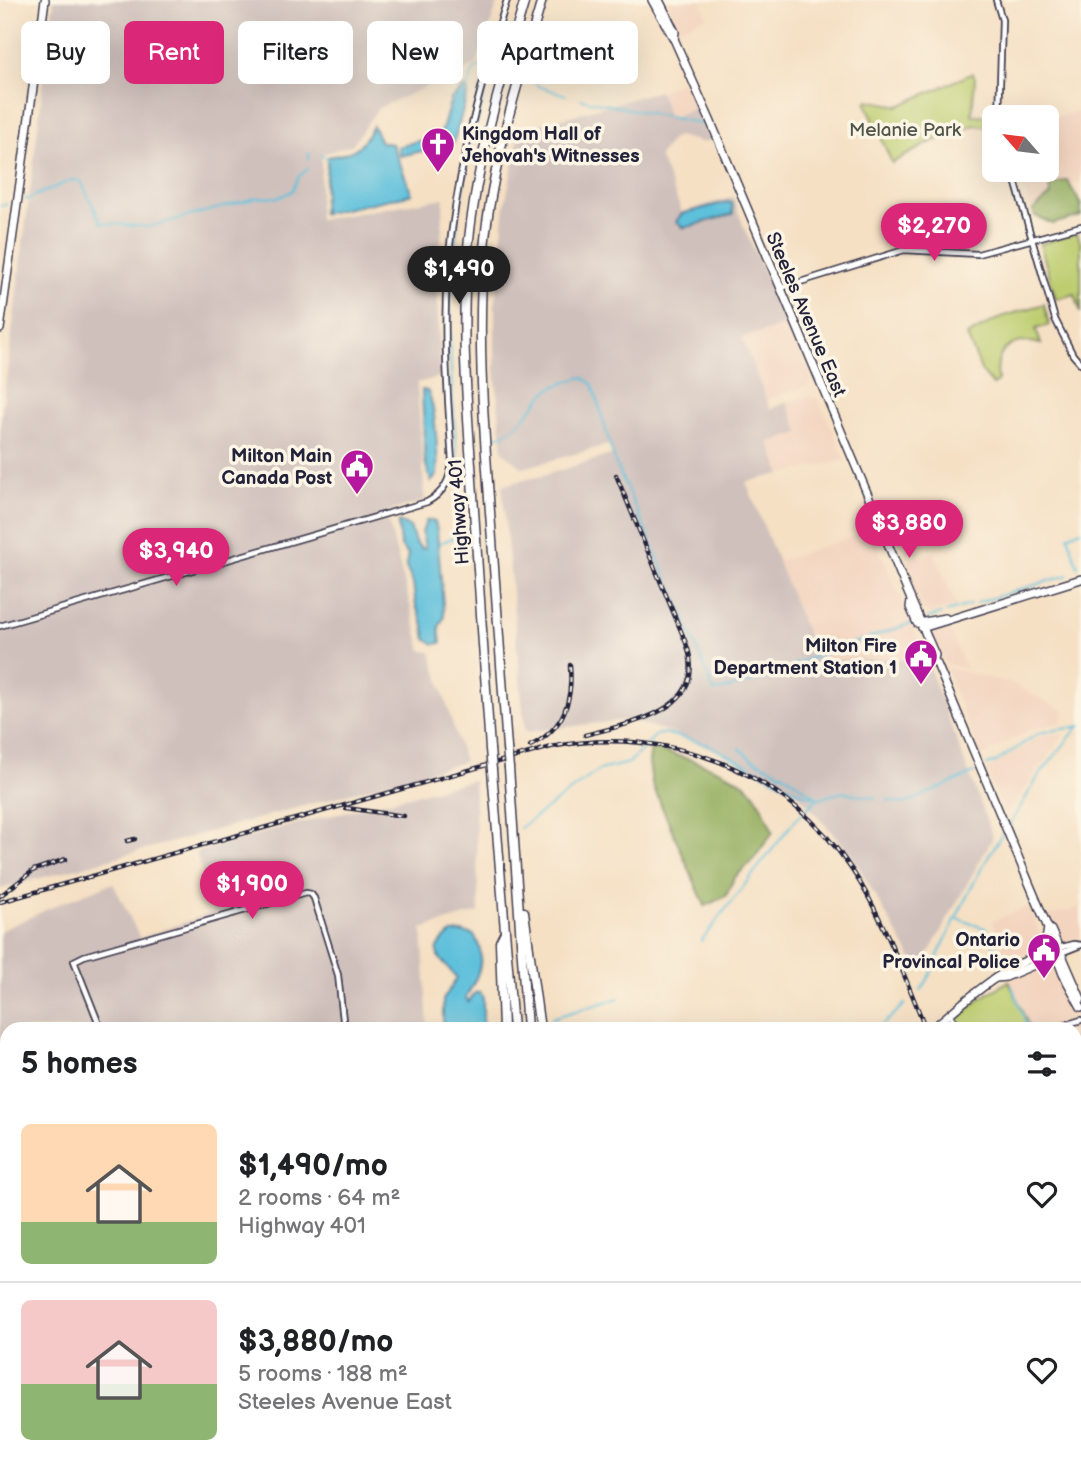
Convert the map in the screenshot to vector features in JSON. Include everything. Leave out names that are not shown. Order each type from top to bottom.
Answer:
[{"type":"highway","name":"Highway 401","points":[[512,1022],[468,431],[464,321],[465,280],[478,173],[491,115],[526,0]]},
{"type":"highway","name":"Highway 401","points":[[527,1022],[481,376],[482,290],[484,247],[495,177],[508,119],[542,0]]},
{"type":"highway","points":[[518,893],[523,902],[539,1022]]},
{"type":"highway","points":[[503,1022],[500,942],[505,931]]},
{"type":"main road","points":[[0,329],[45,0]]},
{"type":"main road","name":"Steeles Avenue East","points":[[652,0],[674,39],[911,601],[915,605],[920,626],[935,655],[934,659],[1081,1007]]},
{"type":"main road","name":"Steeles Avenue East","points":[[659,0],[675,32],[674,39]]},
{"type":"main road","points":[[920,626],[1081,579]]},
{"type":"main road","points":[[940,1022],[1003,971],[1030,958],[1045,946],[1047,930]]},
{"type":"main road","points":[[1030,958],[1057,952]]},
{"type":"main road","points":[[995,978],[1006,977],[1057,952]]},
{"type":"main road","name":"Steeles Avenue East","points":[[1057,952],[1081,999]]},
{"type":"street","points":[[0,626],[427,502],[442,491],[449,479],[452,462],[446,323],[451,238],[467,143],[507,0]]},
{"type":"street","points":[[996,0],[1002,20],[999,105]]},
{"type":"street","points":[[1015,182],[1058,327],[1081,364]]},
{"type":"street","points":[[780,288],[904,250],[978,254],[1081,226]]},
{"type":"street","points":[[98,1022],[74,961],[308,893],[316,903],[338,975],[343,1022]]},
{"type":"street","points":[[1057,952],[1076,949],[1081,945]]},
{"type":"street","points":[[948,1015],[956,1022]]},
{"type":"shaded area","points":[[54,0],[499,0],[492,21],[477,21],[477,62],[463,71],[463,21],[367,21],[367,84],[433,84],[378,108],[352,145],[322,154],[318,220],[444,198],[437,291],[440,377],[417,383],[425,501],[386,512],[422,651],[431,652],[464,762],[0,889],[0,427],[43,84],[110,84],[110,21],[51,21]]},
{"type":"shaded area","points":[[701,0],[707,17],[678,28],[668,1]]},
{"type":"shaded area","points":[[686,81],[696,108],[668,118],[659,91]]},
{"type":"shaded area","points":[[659,91],[669,118],[696,108],[710,141],[701,142],[678,136],[673,138],[659,156],[682,212],[733,197],[787,324],[742,338],[770,409],[787,402],[800,433],[769,442],[781,474],[746,482],[818,661],[883,659],[927,662],[993,837],[919,971],[851,854],[796,791],[735,758],[665,730],[624,720],[525,732],[502,485],[614,454],[608,445],[523,468],[503,452],[495,369],[495,306],[505,204],[520,130]]},
{"type":"shaded area","points":[[1079,111],[1081,181],[1048,191],[1050,195],[1031,212],[1022,182],[1059,182],[1059,116]]},
{"type":"shaded area","points":[[787,324],[812,377],[809,385],[766,400],[742,337]]},
{"type":"shaded area","points":[[809,396],[818,399],[846,460],[781,474],[769,442],[800,433],[787,402]]},
{"type":"shaded area","points":[[871,530],[927,662],[883,659],[818,661],[778,561]]},
{"type":"shaded area","points":[[934,552],[957,606],[930,614],[923,611],[903,562]]},
{"type":"shaded area","points":[[948,625],[966,669],[945,664],[931,636]]},
{"type":"shaded area","points":[[945,667],[1011,683],[1065,711],[1060,723],[1032,728],[981,757]]},
{"type":"shaded area","points":[[1049,734],[1064,734],[1005,815],[986,770],[1036,739]]},
{"type":"shaded area","points":[[474,780],[479,912],[422,929],[428,1022],[0,1022],[0,931],[113,883],[140,938],[214,912],[196,852],[276,829]]},
{"type":"shaded area","points":[[1029,906],[1040,935],[1040,944],[1008,962],[992,922]]},
{"type":"shaded area","points":[[1081,907],[1081,937],[1064,942],[1057,940],[1047,916]]},
{"type":"shaded area","points":[[1042,964],[1055,967],[1081,1017],[1081,1022],[1027,1022],[1009,981]]},
{"type":"green space","name":"Melanie Park","points":[[973,73],[975,78],[972,115],[982,116],[982,126],[975,125],[929,143],[892,163],[866,103],[868,100],[899,106]]},
{"type":"green space","points":[[1067,180],[1081,205],[1081,216],[1053,224],[1035,216],[1033,210],[1051,195],[1049,187]]},
{"type":"green space","points":[[1077,233],[1081,244],[1081,313],[1075,294],[1056,299],[1040,244]]},
{"type":"green space","points":[[1044,304],[1049,325],[1036,329],[1041,344],[1022,342],[1007,347],[999,360],[998,380],[993,385],[982,372],[967,336],[1001,317]]},
{"type":"green space","points":[[651,748],[706,765],[746,785],[759,801],[773,832],[752,861],[734,878],[726,896],[705,906],[652,784],[649,762]]},
{"type":"green space","points":[[1009,981],[1027,1022],[954,1022],[978,1000]]},
{"type":"water","points":[[465,87],[468,92],[453,144],[400,156],[398,147],[441,134],[451,99]]},
{"type":"water","points":[[373,126],[381,142],[392,144],[412,194],[322,214],[328,157],[356,149]]},
{"type":"water","points":[[732,203],[733,214],[684,228],[676,222],[681,214]]},
{"type":"water","points":[[422,390],[427,391],[430,397],[436,431],[437,475],[431,482],[425,461]]},
{"type":"water","points":[[426,521],[435,522],[437,531],[444,617],[439,627],[441,643],[435,644],[426,639],[424,625],[416,606],[413,583],[406,567],[408,554],[401,544],[398,524],[399,522],[410,527],[415,542],[422,549],[425,548],[422,533]]},
{"type":"water","points":[[452,933],[474,935],[478,943],[480,967],[466,997],[468,1002],[475,993],[480,992],[483,998],[483,1022],[443,1022],[443,1000],[457,978],[438,956],[437,948]]},
{"type":"waterway","points":[[466,90],[477,68]]},
{"type":"waterway","points":[[440,543],[461,535],[450,353],[451,294],[462,194],[475,128],[488,84]]},
{"type":"waterway","points":[[536,84],[566,95]]},
{"type":"waterway","points":[[581,99],[707,125]]},
{"type":"waterway","points":[[309,153],[309,159]]},
{"type":"waterway","points":[[321,155],[329,160]]},
{"type":"waterway","points":[[25,200],[72,180],[81,181],[101,223],[149,227],[256,198],[280,197],[292,191],[299,176],[308,169]]},
{"type":"waterway","points":[[0,206],[7,204]]},
{"type":"waterway","points":[[495,437],[511,430],[546,392],[554,387],[583,377],[593,385],[615,462],[714,691],[789,672],[794,664],[912,623]]},
{"type":"waterway","points":[[1078,567],[1068,536],[1081,530]]},
{"type":"waterway","points":[[976,603],[1068,575]]},
{"type":"waterway","points":[[946,612],[970,605]]},
{"type":"waterway","points":[[928,618],[941,614]]},
{"type":"waterway","points":[[987,765],[996,762],[1039,733],[1081,726]]},
{"type":"waterway","points":[[1009,826],[1038,777],[1078,727]]},
{"type":"waterway","points":[[520,828],[599,770],[629,763],[656,735],[665,733],[709,745],[801,793],[818,798],[796,819],[701,941]]},
{"type":"waterway","points":[[739,748],[752,759],[784,774],[815,796]]},
{"type":"waterway","points":[[887,800],[904,804],[974,773]]},
{"type":"waterway","points":[[819,798],[844,792],[875,798]]},
{"type":"waterway","points":[[921,990],[971,889],[1005,830]]},
{"type":"waterway","points":[[958,919],[987,929],[1000,959]]},
{"type":"waterway","points":[[1012,986],[1025,1022]]},
{"type":"waterway","points":[[552,1018],[619,998]]},
{"type":"waterway","points":[[886,1022],[905,1004]]},
{"type":"railway","points":[[585,735],[644,719],[662,710],[677,699],[687,684],[691,666],[686,643],[616,475]]},
{"type":"railway","points":[[530,746],[551,731],[564,713],[570,690],[570,665]]},
{"type":"railway","points":[[0,902],[551,747],[595,742],[638,742],[680,749],[721,762],[759,781],[794,805],[825,835],[852,870],[874,908],[923,1022]]},
{"type":"railway","points":[[346,808],[404,816]]},
{"type":"railway","points":[[127,841],[135,839]]},
{"type":"railway","points":[[0,896],[34,870],[66,859]]},
{"type":"place","name":"Kingdom Hall of Jehovah's Witnesses","points":[[438,174]]},
{"type":"place","name":"Milton Main Canada Post","points":[[357,496]]},
{"type":"place","name":"Milton Fire Department Station 1","points":[[921,686]]},
{"type":"place","name":"Ontario Provincal Police","points":[[1044,980]]}]
